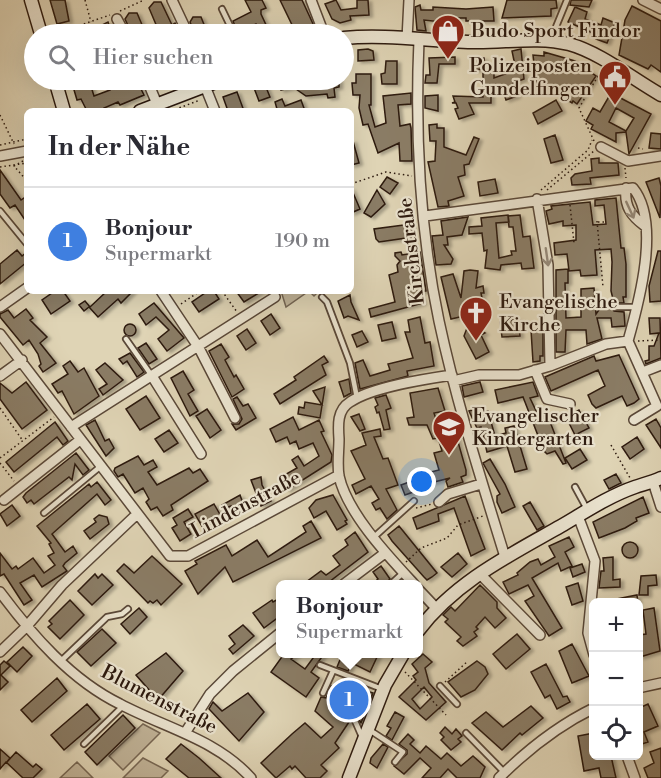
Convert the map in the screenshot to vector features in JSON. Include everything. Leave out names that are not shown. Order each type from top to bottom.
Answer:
[{"type":"street","points":[[31,0],[38,24]]},
{"type":"street","points":[[172,0],[183,24]]},
{"type":"street","points":[[311,0],[320,24]]},
{"type":"street","name":"Kirchstraße","points":[[409,0],[425,216],[439,318],[452,378],[504,557]]},
{"type":"street","points":[[643,0],[661,9]]},
{"type":"street","points":[[117,19],[120,24]]},
{"type":"street","points":[[354,38],[550,41],[585,50],[661,95]]},
{"type":"street","points":[[58,90],[63,108]]},
{"type":"street","points":[[151,90],[157,104]]},
{"type":"street","points":[[147,108],[196,90]]},
{"type":"street","points":[[211,90],[214,108]]},
{"type":"street","points":[[601,147],[628,161],[642,152],[661,156]]},
{"type":"street","points":[[0,156],[24,152]]},
{"type":"street","points":[[425,216],[626,188],[625,198],[632,217],[645,229],[647,243],[637,307],[628,341],[657,406],[634,420]]},
{"type":"street","points":[[540,199],[548,266],[549,366]]},
{"type":"street","points":[[0,307],[24,290]]},
{"type":"street","points":[[163,294],[199,348],[235,418]]},
{"type":"street","points":[[71,428],[243,320],[275,297]]},
{"type":"street","name":"Lindenstraße","points":[[0,334],[22,360],[136,515],[170,556],[178,558],[188,556],[339,476]]},
{"type":"street","points":[[409,580],[374,537],[346,493],[339,476],[338,423],[341,410],[357,398],[419,380],[479,375],[519,375],[606,344],[628,341]]},
{"type":"street","points":[[0,376],[22,360]]},
{"type":"street","points":[[643,372],[661,365]]},
{"type":"street","points":[[535,370],[547,399],[570,404]]},
{"type":"street","points":[[152,376],[201,454]]},
{"type":"street","points":[[4,500],[80,440]]},
{"type":"street","points":[[423,624],[435,608],[504,557],[635,487],[657,480],[661,507]]},
{"type":"street","points":[[439,502],[448,494],[481,484]]},
{"type":"street","points":[[583,514],[595,561],[588,633],[593,652]]},
{"type":"street","points":[[0,652],[26,627],[62,585],[136,515]]},
{"type":"street","points":[[350,580],[385,553]]},
{"type":"street","points":[[480,574],[540,635]]},
{"type":"street","name":"Blumenstraße","points":[[0,592],[26,627],[95,690],[123,706],[215,749],[251,778]]},
{"type":"street","points":[[423,595],[435,608]]},
{"type":"street","points":[[185,733],[210,694],[232,671],[276,636]]},
{"type":"street","points":[[349,778],[383,689],[400,658]]},
{"type":"street","points":[[643,687],[661,683]]},
{"type":"street","points":[[502,775],[530,748],[564,723],[589,710]]},
{"type":"street","points":[[628,760],[635,778]]},
{"type":"lane","points":[[550,41],[567,0]]},
{"type":"lane","points":[[222,9],[229,24]]},
{"type":"lane","points":[[0,211],[24,240]]},
{"type":"lane","points":[[322,297],[327,302],[350,363],[357,398]]},
{"type":"lane","points":[[616,308],[637,307]]},
{"type":"lane","points":[[126,339],[152,376]]},
{"type":"lane","points":[[45,513],[101,466]]},
{"type":"lane","points":[[575,488],[583,514]]},
{"type":"lane","points":[[374,537],[414,501]]},
{"type":"lane","points":[[395,580],[401,571]]},
{"type":"lane","points":[[61,661],[107,617],[122,614],[128,609]]},
{"type":"lane","points":[[320,665],[383,689]]},
{"type":"lane","points":[[324,693],[333,670]]},
{"type":"lane","points":[[367,691],[370,684]]},
{"type":"lane","points":[[440,686],[457,705]]},
{"type":"lane","points":[[84,744],[123,706]]},
{"type":"lane","points":[[355,721],[365,734],[403,752],[395,762]]},
{"type":"lane","points":[[466,734],[502,775]]},
{"type":"path","points":[[85,0],[91,23]]},
{"type":"path","points":[[88,24],[144,0]]},
{"type":"path","points":[[540,199],[548,188],[600,147],[593,139],[579,108],[606,63]]},
{"type":"path","points":[[176,108],[202,90]]},
{"type":"path","points":[[0,115],[13,142]]},
{"type":"path","points":[[540,199],[543,186],[588,150],[593,139]]},
{"type":"path","points":[[0,145],[24,140]]},
{"type":"path","points":[[626,188],[625,167],[628,161]]},
{"type":"path","points":[[0,167],[24,163]]},
{"type":"path","points":[[14,166],[24,178]]},
{"type":"path","points":[[354,183],[386,172],[422,177]]},
{"type":"path","points":[[569,195],[574,243]]},
{"type":"path","points":[[603,287],[597,222],[606,222]]},
{"type":"path","points":[[174,309],[196,294]]},
{"type":"path","points":[[224,294],[243,320]]},
{"type":"path","points":[[628,341],[661,340]]},
{"type":"path","points":[[0,408],[23,441]]},
{"type":"path","points":[[0,458],[59,411]]},
{"type":"path","points":[[611,445],[635,487]]},
{"type":"path","points":[[0,463],[19,488]]},
{"type":"path","points":[[401,571],[422,548],[447,538],[458,525],[491,514]]},
{"type":"path","points":[[400,658],[429,697],[446,715]]},
{"type":"path","points":[[429,697],[468,661]]},
{"type":"shaded area","points":[[282,294],[305,294],[286,307]]},
{"type":"shaded area","points":[[143,724],[160,733],[123,770],[109,756]]},
{"type":"shaded area","points":[[143,758],[168,771],[161,778],[123,778]]},
{"type":"shaded area","points":[[77,762],[93,778],[60,778]]},
{"type":"building","points":[[50,0],[65,0],[69,21],[57,24]]},
{"type":"building","points":[[245,0],[262,0],[266,8],[261,10],[261,14],[266,24],[234,24],[233,21],[251,12]]},
{"type":"building","points":[[280,0],[302,0],[313,24],[292,24]]},
{"type":"building","points":[[336,0],[341,10],[357,8],[357,0],[368,0],[369,15],[350,16],[351,20],[340,23],[332,19],[325,4]]},
{"type":"building","points":[[507,0],[556,0],[557,8],[551,9],[551,16],[502,18]]},
{"type":"building","points":[[571,0],[592,0],[589,7],[570,5]]},
{"type":"building","points":[[154,2],[161,2],[172,24],[156,24],[149,8]]},
{"type":"building","points":[[420,5],[421,10],[433,10],[433,7],[466,9],[493,7],[494,21],[466,21],[466,18],[454,18],[452,23],[424,20],[426,31],[417,30],[415,7]]},
{"type":"building","points":[[632,6],[661,21],[661,72],[651,65],[648,69],[619,55],[625,20]]},
{"type":"building","points":[[575,7],[587,12],[585,19],[601,25],[603,18],[615,23],[607,43],[596,39],[597,35],[568,22]]},
{"type":"building","points":[[129,13],[137,13],[142,24],[127,24],[125,19]]},
{"type":"building","points":[[193,17],[201,17],[204,24],[191,24]]},
{"type":"building","points":[[521,49],[524,79],[513,83],[517,96],[506,100],[503,91],[491,91],[491,103],[469,103],[474,114],[459,119],[455,109],[458,108],[456,103],[452,103],[455,102],[453,96],[483,97],[483,73],[494,72],[494,78],[516,70],[512,51]]},
{"type":"building","points":[[358,50],[373,51],[374,60],[358,61]]},
{"type":"building","points":[[544,52],[575,61],[596,76],[577,104],[550,89],[537,90],[533,55],[544,56]]},
{"type":"building","points":[[455,57],[455,64],[439,64],[437,83],[425,83],[426,75],[430,75],[429,58]]},
{"type":"building","points":[[484,58],[485,69],[471,70],[471,59]]},
{"type":"building","points":[[386,61],[397,61],[397,84],[382,84],[381,74],[385,73]]},
{"type":"building","points":[[356,74],[371,74],[371,105],[369,105],[375,127],[386,123],[383,96],[411,93],[411,104],[398,105],[400,126],[410,124],[411,128],[412,161],[400,161],[399,143],[378,153],[368,124],[363,125],[359,108],[360,95],[353,95],[354,83],[356,83]]},
{"type":"building","points":[[74,90],[92,90],[94,96],[110,90],[142,90],[144,95],[120,105],[118,102],[104,108],[86,108],[81,99],[77,100]]},
{"type":"building","points":[[255,90],[267,90],[270,97],[259,101]]},
{"type":"building","points":[[297,90],[334,90],[335,97],[328,98],[327,94],[306,96]]},
{"type":"building","points":[[237,92],[243,108],[227,108],[223,97]]},
{"type":"building","points":[[611,93],[651,114],[629,154],[626,132],[616,133],[616,142],[591,129],[593,125],[586,121],[593,108],[600,112]],"holes":[[[616,108],[634,118],[626,131],[609,122]]]},
{"type":"building","points":[[438,95],[438,111],[425,108],[425,96]]},
{"type":"building","points":[[282,99],[285,106],[301,100],[304,108],[277,108],[275,102]]},
{"type":"building","points":[[556,100],[562,111],[538,124],[533,113]]},
{"type":"building","points":[[437,124],[437,128],[444,128],[444,147],[466,155],[474,137],[479,139],[469,164],[464,165],[465,175],[458,177],[464,196],[448,201],[449,206],[438,207],[428,162],[435,161],[436,141],[430,141],[429,125]]},
{"type":"building","points":[[651,133],[661,134],[661,149],[649,148]]},
{"type":"building","points":[[555,135],[563,160],[551,163],[544,139]]},
{"type":"building","points":[[354,145],[359,163],[354,164]]},
{"type":"building","points":[[599,158],[599,163],[618,163],[619,175],[590,178],[591,184],[572,185],[571,178],[575,174],[592,171],[591,159]]},
{"type":"building","points":[[0,170],[21,200],[24,198],[24,218],[15,205],[10,208],[0,194]]},
{"type":"building","points":[[387,177],[398,183],[390,194],[380,187]]},
{"type":"building","points":[[659,178],[661,186],[660,218],[646,182]]},
{"type":"building","points":[[495,179],[498,193],[480,196],[478,182]]},
{"type":"building","points":[[377,190],[385,204],[371,217],[364,213]]},
{"type":"building","points":[[354,195],[360,209],[354,212]]},
{"type":"building","points":[[616,198],[621,248],[624,248],[626,264],[626,297],[623,297],[624,303],[614,303],[611,291],[611,249],[595,250],[597,275],[581,276],[580,270],[569,271],[567,254],[555,255],[554,243],[576,240],[576,225],[563,226],[563,221],[549,224],[546,211],[552,209],[551,206],[590,202],[593,225],[606,224],[604,205],[595,206],[595,200]]},
{"type":"building","points":[[520,215],[523,237],[530,236],[534,268],[522,269],[521,263],[501,265],[500,270],[485,268],[487,250],[484,251],[482,233],[469,234],[469,227],[482,226],[481,218]],"holes":[[[509,222],[509,227],[513,227],[516,251],[511,251],[512,255],[499,258],[496,223]]]},
{"type":"building","points":[[468,217],[462,235],[447,237],[448,245],[444,245],[453,259],[451,264],[436,265],[432,236],[443,235],[441,221]]},
{"type":"building","points":[[411,224],[413,237],[379,242],[376,239],[374,229]]},
{"type":"building","points":[[17,250],[22,256],[24,254],[24,264],[0,284],[0,264]]},
{"type":"building","points":[[658,251],[661,251],[661,301],[650,302],[649,286]]},
{"type":"building","points":[[401,252],[402,255],[420,252],[426,291],[420,292],[423,303],[371,317],[369,309],[395,302],[389,275],[398,272],[397,265],[400,261],[395,253]]},
{"type":"building","points":[[568,269],[568,283],[565,283],[566,318],[581,317],[581,289],[594,288],[596,314],[603,304],[614,303],[612,308],[614,311],[624,312],[625,326],[612,327],[611,318],[597,318],[602,339],[587,344],[586,330],[566,330],[565,352],[556,352],[556,270]]},
{"type":"building","points":[[464,271],[478,271],[476,288],[483,286],[484,293],[481,293],[485,312],[474,315],[473,310],[460,313],[460,317],[451,319],[441,277],[453,274],[461,298]]},
{"type":"building","points":[[51,294],[65,294],[70,301],[51,314],[42,300]]},
{"type":"building","points":[[104,294],[130,294],[121,303],[118,299],[98,317],[89,307],[84,311],[79,305],[85,301],[90,307]]},
{"type":"building","points":[[204,294],[216,294],[219,299],[199,312],[192,302]]},
{"type":"building","points":[[238,294],[257,294],[244,302]]},
{"type":"building","points":[[350,295],[359,320],[348,316],[344,318],[338,301]]},
{"type":"building","points":[[154,303],[184,338],[167,351],[158,339],[169,330],[156,317],[146,325],[139,314]]},
{"type":"building","points":[[26,309],[33,318],[30,320],[47,337],[40,343],[56,363],[43,372],[39,366],[41,364],[38,354],[29,340],[23,345],[0,317],[0,314],[8,310],[14,318]]},
{"type":"building","points":[[271,314],[280,328],[270,335],[261,321]]},
{"type":"building","points":[[420,317],[425,343],[430,342],[434,366],[407,371],[408,376],[360,389],[355,363],[363,360],[370,376],[390,370],[388,364],[413,358],[405,332],[410,332],[408,320]]},
{"type":"building","points":[[649,318],[660,318],[661,358],[646,364],[645,361],[649,360],[649,346],[654,346],[659,333],[650,334]]},
{"type":"building","points":[[518,319],[520,336],[502,337],[500,322]]},
{"type":"building","points":[[392,322],[396,338],[382,341],[378,325]]},
{"type":"building","points":[[132,324],[136,330],[132,336],[128,336],[124,328]]},
{"type":"building","name":"Evangelische Kirche","points":[[473,326],[485,333],[481,335],[489,352],[476,359],[464,336],[467,328]]},
{"type":"building","points":[[247,329],[256,343],[246,350],[237,336]]},
{"type":"building","points":[[543,329],[543,356],[540,356],[540,361],[533,362],[531,330]]},
{"type":"building","points":[[362,331],[368,342],[357,347],[352,335]]},
{"type":"building","points":[[146,343],[157,359],[149,364],[138,348]]},
{"type":"building","points":[[221,344],[229,357],[225,360],[244,389],[232,397],[209,351]]},
{"type":"building","points":[[130,353],[144,372],[137,377],[127,361],[123,364],[119,359]]},
{"type":"building","points":[[619,355],[639,399],[627,406],[622,396],[596,408],[592,404],[588,395],[605,386],[598,370],[551,391],[545,377],[594,356],[596,361]]},
{"type":"building","points":[[324,356],[328,362],[322,365],[326,375],[280,404],[274,394],[296,380],[294,377]]},
{"type":"building","points":[[70,361],[78,372],[84,368],[99,396],[74,414],[62,391],[58,393],[52,384],[68,374],[63,366]]},
{"type":"building","points":[[105,363],[123,380],[103,395],[99,389],[107,384],[96,370]]},
{"type":"building","points":[[183,371],[194,390],[188,394],[198,411],[190,416],[171,378]]},
{"type":"building","points":[[349,379],[351,393],[344,397],[339,382]]},
{"type":"building","points":[[26,382],[47,410],[22,429],[0,399],[0,383],[12,393]]},
{"type":"building","points":[[480,382],[483,392],[464,397],[462,386]]},
{"type":"building","points":[[533,382],[538,396],[530,398],[539,417],[547,414],[566,463],[563,464],[555,451],[547,454],[544,451],[523,397],[498,403],[495,390]]},
{"type":"building","points":[[325,387],[320,418],[298,414],[299,407],[304,408],[305,402],[322,405],[313,391]]},
{"type":"building","points":[[438,388],[445,411],[434,413],[439,428],[453,424],[466,470],[466,475],[461,477],[463,482],[448,487],[446,481],[450,478],[430,483],[427,473],[439,470],[434,453],[442,451],[438,438],[433,439],[427,425],[409,425],[407,418],[414,417],[410,393]]},
{"type":"building","points":[[386,395],[391,408],[386,410],[390,429],[384,430],[379,412],[377,413],[375,407],[378,405],[375,398]]},
{"type":"building","points":[[146,396],[160,418],[140,430],[126,409]]},
{"type":"building","points":[[237,397],[243,406],[248,404],[256,418],[236,430],[232,424],[239,424],[242,419],[233,399]]},
{"type":"building","points":[[207,409],[221,430],[210,438],[196,416]]},
{"type":"building","points":[[476,409],[477,413],[488,411],[495,436],[506,433],[505,428],[514,426],[527,469],[515,472],[507,446],[487,452],[481,427],[477,428],[469,411]]},
{"type":"building","points":[[579,410],[589,428],[575,435],[566,417]]},
{"type":"building","points":[[359,414],[365,429],[360,431],[351,417]]},
{"type":"building","points":[[293,417],[299,430],[319,420],[324,431],[321,432],[332,455],[331,462],[287,490],[281,477],[297,468],[292,460],[298,456],[304,466],[319,456],[313,443],[299,449],[296,441],[290,444],[287,437],[276,442],[270,429]]},
{"type":"building","points":[[656,419],[661,428],[661,448],[646,425]]},
{"type":"building","points":[[95,420],[105,441],[109,439],[114,448],[106,456],[86,425]]},
{"type":"building","points":[[55,422],[68,441],[63,445],[57,437],[14,472],[6,462]]},
{"type":"building","points":[[380,429],[381,436],[374,437],[383,459],[388,458],[398,485],[386,489],[397,510],[387,519],[380,508],[376,510],[372,503],[379,499],[371,486],[356,494],[352,485],[365,479],[351,451],[366,445],[362,433]]},
{"type":"building","points":[[169,430],[178,443],[164,452],[155,439]]},
{"type":"building","points":[[637,437],[644,449],[630,459],[622,447]]},
{"type":"building","points":[[580,449],[587,460],[572,469],[565,458]]},
{"type":"building","points":[[76,453],[89,470],[83,475],[75,464],[72,480],[69,477],[34,504],[31,500],[27,503],[23,497],[26,493]]},
{"type":"building","points":[[138,456],[144,465],[153,460],[157,467],[148,472],[157,485],[189,468],[193,473],[200,469],[208,481],[171,505],[173,510],[163,516],[157,507],[151,510],[146,502],[149,499],[143,488],[135,493],[123,474],[118,477],[114,471],[115,468]]},
{"type":"building","points":[[490,459],[515,507],[502,513],[497,502],[497,496],[500,494],[483,463]]},
{"type":"building","points":[[616,474],[621,483],[609,489],[604,480]]},
{"type":"building","points":[[261,477],[262,485],[271,501],[261,506],[251,480]]},
{"type":"building","points":[[412,481],[416,491],[405,495],[401,485]]},
{"type":"building","points":[[97,482],[111,500],[105,505],[97,494],[52,534],[65,552],[73,546],[77,553],[63,566],[67,571],[42,587],[34,575],[20,583],[32,600],[24,605],[4,574],[0,576],[0,553],[12,569],[16,566],[18,569],[33,558],[44,573],[55,565],[48,556],[54,553],[49,544],[51,543],[37,526],[89,484],[91,487]]},
{"type":"building","points":[[240,495],[244,506],[234,511],[231,506],[224,509],[222,505]]},
{"type":"building","points":[[333,495],[347,520],[345,521],[347,524],[337,530],[326,511],[314,518],[309,508],[316,500]]},
{"type":"building","points":[[465,496],[485,549],[471,556],[454,508],[438,514],[439,521],[417,529],[413,518]]},
{"type":"building","points":[[643,497],[649,513],[636,518],[637,521],[625,528],[599,538],[593,522]]},
{"type":"building","points":[[530,502],[544,526],[537,530],[523,506]]},
{"type":"building","points":[[214,504],[222,518],[203,528],[195,514]]},
{"type":"building","points":[[12,505],[20,516],[7,526],[0,514]]},
{"type":"building","points":[[188,509],[193,517],[184,522],[191,534],[180,541],[172,528],[177,525],[173,518]]},
{"type":"building","points":[[99,515],[107,517],[109,524],[90,539],[84,531],[96,522],[94,519]]},
{"type":"building","points":[[311,521],[321,538],[233,582],[225,567],[198,594],[185,571],[197,564],[195,561],[226,545],[232,556],[257,540],[268,557],[306,532],[303,526]]},
{"type":"building","points":[[399,526],[437,573],[427,580],[388,535]]},
{"type":"building","points":[[355,532],[368,552],[332,580],[309,580],[321,571],[326,575],[340,565],[333,556],[348,545],[345,540]]},
{"type":"building","points":[[569,537],[574,547],[565,552],[572,566],[561,571],[558,563],[532,578],[562,628],[549,636],[525,601],[534,596],[528,585],[509,594],[503,582],[518,575],[517,573],[530,562],[538,559],[541,565],[555,557],[549,546]]},
{"type":"building","points":[[630,542],[638,550],[630,558],[622,550]]},
{"type":"building","points":[[458,553],[467,564],[452,577],[441,567]]},
{"type":"building","points":[[152,556],[182,584],[161,605],[157,600],[148,603],[117,571],[124,564],[134,573]]},
{"type":"building","points":[[613,557],[613,580],[620,579],[620,587],[599,588],[601,571],[604,571],[603,558]]},
{"type":"building","points":[[582,564],[585,572],[573,577],[570,568]]},
{"type":"building","points":[[381,566],[390,579],[377,580],[373,572]]},
{"type":"building","points":[[95,574],[98,578],[102,574],[113,585],[92,605],[78,591]]},
{"type":"building","points":[[656,575],[657,585],[648,586],[648,595],[639,595],[641,576]]},
{"type":"building","points":[[578,583],[583,601],[572,605],[566,587]]},
{"type":"building","points":[[480,585],[497,602],[497,608],[506,618],[495,628],[485,617],[476,627],[478,629],[474,632],[477,636],[463,646],[457,641],[461,637],[445,622],[448,619],[443,615],[451,607],[455,611]]},
{"type":"building","points":[[637,595],[637,598],[621,598]]},
{"type":"building","points":[[70,600],[84,615],[60,639],[48,627],[52,624],[49,621]]},
{"type":"building","points":[[272,600],[273,602],[276,600],[276,619],[264,628],[253,613]]},
{"type":"building","points":[[139,608],[147,617],[130,634],[121,624]]},
{"type":"building","points":[[654,608],[660,651],[643,656],[643,634],[646,634],[643,610]]},
{"type":"building","points":[[243,625],[254,636],[233,654],[229,649],[235,644],[229,636]]},
{"type":"building","points":[[102,629],[116,643],[91,666],[77,652]]},
{"type":"building","points":[[517,634],[530,649],[506,669],[493,654]]},
{"type":"building","points":[[572,644],[589,676],[572,683],[559,651]]},
{"type":"building","points":[[23,647],[32,656],[17,672],[7,662]]},
{"type":"building","points":[[166,653],[183,671],[158,700],[136,675]]},
{"type":"building","points":[[423,654],[432,662],[425,668],[429,683],[446,702],[426,720],[399,697],[416,680],[413,676],[418,672],[412,664],[419,658],[423,658]],"holes":[[[424,687],[432,697],[420,709],[412,699]]]},
{"type":"building","points":[[281,658],[292,658],[305,669],[313,658],[321,658],[311,672],[319,678],[306,697],[271,672]]},
{"type":"building","points":[[341,658],[377,658],[370,672],[352,663],[348,671],[337,667]]},
{"type":"building","points":[[4,661],[10,666],[1,675],[8,682],[0,690],[0,665]]},
{"type":"building","points":[[477,661],[485,667],[488,674],[475,690],[461,697],[448,682]]},
{"type":"building","points":[[546,664],[563,697],[567,696],[570,702],[557,709],[550,695],[545,698],[531,672]]},
{"type":"building","points":[[57,678],[67,691],[32,722],[21,710]]},
{"type":"building","points":[[331,686],[347,692],[349,686],[373,693],[361,723],[357,717],[351,719],[335,743],[339,748],[321,765],[327,771],[320,778],[306,778],[295,766],[292,769],[290,766],[276,778],[261,763],[292,734],[305,723],[321,738],[333,727],[315,711],[321,697],[326,698]]},
{"type":"building","points":[[248,693],[264,712],[239,741],[209,709],[213,702],[222,711]]},
{"type":"building","points":[[87,704],[100,719],[64,750],[51,735]]},
{"type":"building","points":[[648,704],[658,726],[644,732],[648,742],[643,744],[643,706]]},
{"type":"building","points":[[531,706],[543,718],[522,735],[520,733],[502,750],[472,723],[486,712],[503,727]]},
{"type":"building","points":[[395,712],[404,717],[392,740],[386,736],[391,728],[387,726]]},
{"type":"building","points":[[123,715],[135,728],[97,765],[85,752]]},
{"type":"building","points":[[445,727],[452,734],[456,729],[462,736],[458,739],[461,742],[451,750],[441,740],[444,737],[440,733]]},
{"type":"building","points":[[408,734],[414,740],[410,744],[420,753],[426,746],[441,759],[447,753],[461,766],[473,756],[485,767],[480,778],[457,778],[448,769],[440,778],[422,778],[431,768],[420,758],[404,774],[394,766],[407,754],[407,750],[399,744]]},
{"type":"building","points":[[589,734],[589,760],[612,760],[616,778],[601,778],[599,768],[584,771],[578,736]]},
{"type":"building","points":[[181,744],[221,778],[189,778],[166,759]]},
{"type":"building","points":[[383,744],[388,747],[377,768],[370,763],[371,758]]},
{"type":"building","points":[[661,748],[661,778],[648,778],[644,768],[654,763],[650,752]]},
{"type":"building","points":[[0,749],[10,758],[7,762],[16,752],[33,767],[36,764],[42,769],[33,778],[23,778],[6,762],[0,769]]},
{"type":"place","name":"Budo Sport Findor","points":[[448,60]]},
{"type":"place","name":"Polizeiposten Gundelfingen","points":[[615,106]]},
{"type":"place","name":"Evangelische Kirche","points":[[476,342]]},
{"type":"place","name":"Evangelischer Kindergarten","points":[[449,456]]},
{"type":"place","name":"Bonjour","points":[[349,700]]}]
